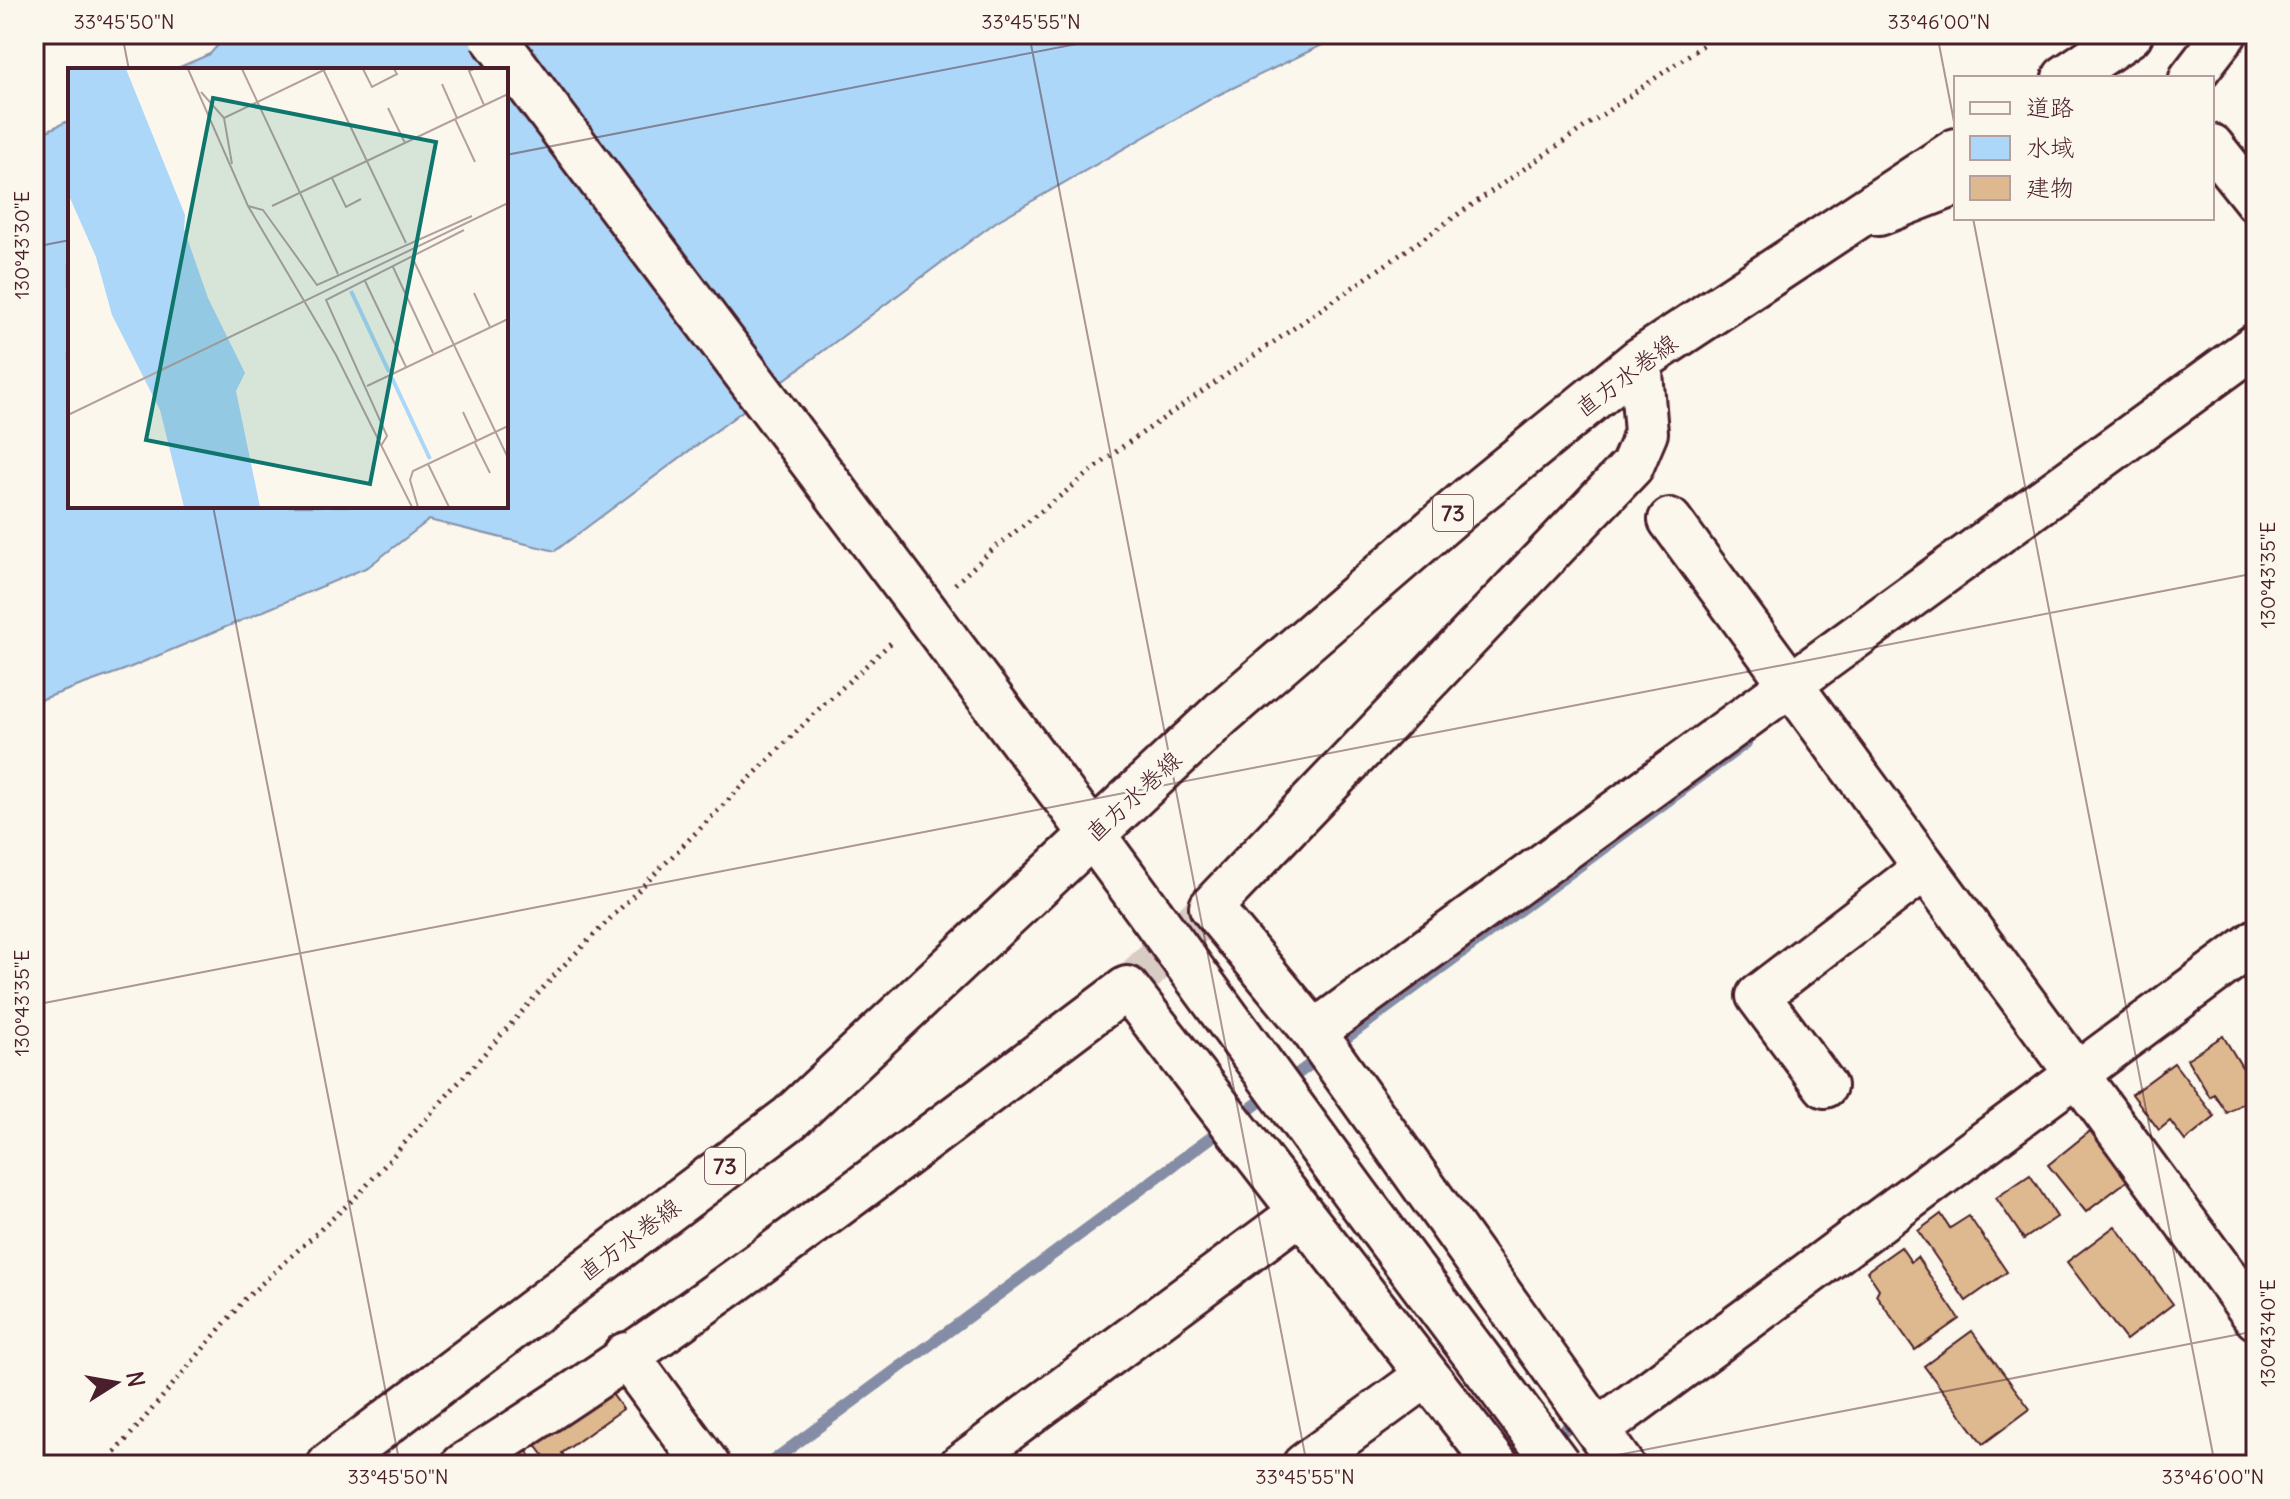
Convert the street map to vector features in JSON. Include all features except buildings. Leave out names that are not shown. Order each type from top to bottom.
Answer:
[{"type":"main road","points":[[491,34],[1066,799],[1558,1465]]},
{"type":"main road","points":[[2068,76],[2130,34]]},
{"type":"main road","name":"直方水巻線","points":[[330,1465],[790,1118],[1222,713],[1472,497],[1640,360],[1954,152]]},
{"type":"main road","points":[[626,1355],[707,1465]]},
{"type":"street","points":[[2193,76],[2225,34]]},
{"type":"street","points":[[2214,148],[2256,201]]},
{"type":"street","points":[[1842,228],[1954,185]]},
{"type":"street","points":[[1323,1044],[1797,694],[2256,345]]},
{"type":"street","points":[[1622,1465],[1323,1044],[1211,907],[1632,466],[1646,433],[1640,360]]},
{"type":"street","points":[[1670,520],[2068,1064],[2251,1299]]},
{"type":"street","points":[[1825,1086],[1758,996],[1925,868]]},
{"type":"street","points":[[1588,1416],[2068,1064],[2256,941]]},
{"type":"street","points":[[463,1465],[691,1313],[1127,988],[1496,1463]]},
{"type":"street","points":[[961,1465],[1301,1212]]},
{"type":"street","points":[[1304,1465],[1427,1375]]},
{"type":"path","points":[[945,593],[991,551],[1122,447],[1719,34]]},
{"type":"path","points":[[105,1465],[245,1299],[359,1194],[560,969],[819,709],[899,635]]},
{"type":"water","points":[[228,34],[1345,34],[1216,96],[997,221],[555,551],[429,520],[368,567],[124,670],[34,702],[34,137],[68,121],[68,508],[508,508],[508,68],[178,68],[210,54]]},
{"type":"waterway","points":[[767,1465],[1746,743]]},
{"type":"waterway","points":[[1517,1465],[1582,1417]]},
{"type":"tunnel","points":[[1127,988],[1211,907]]}]
